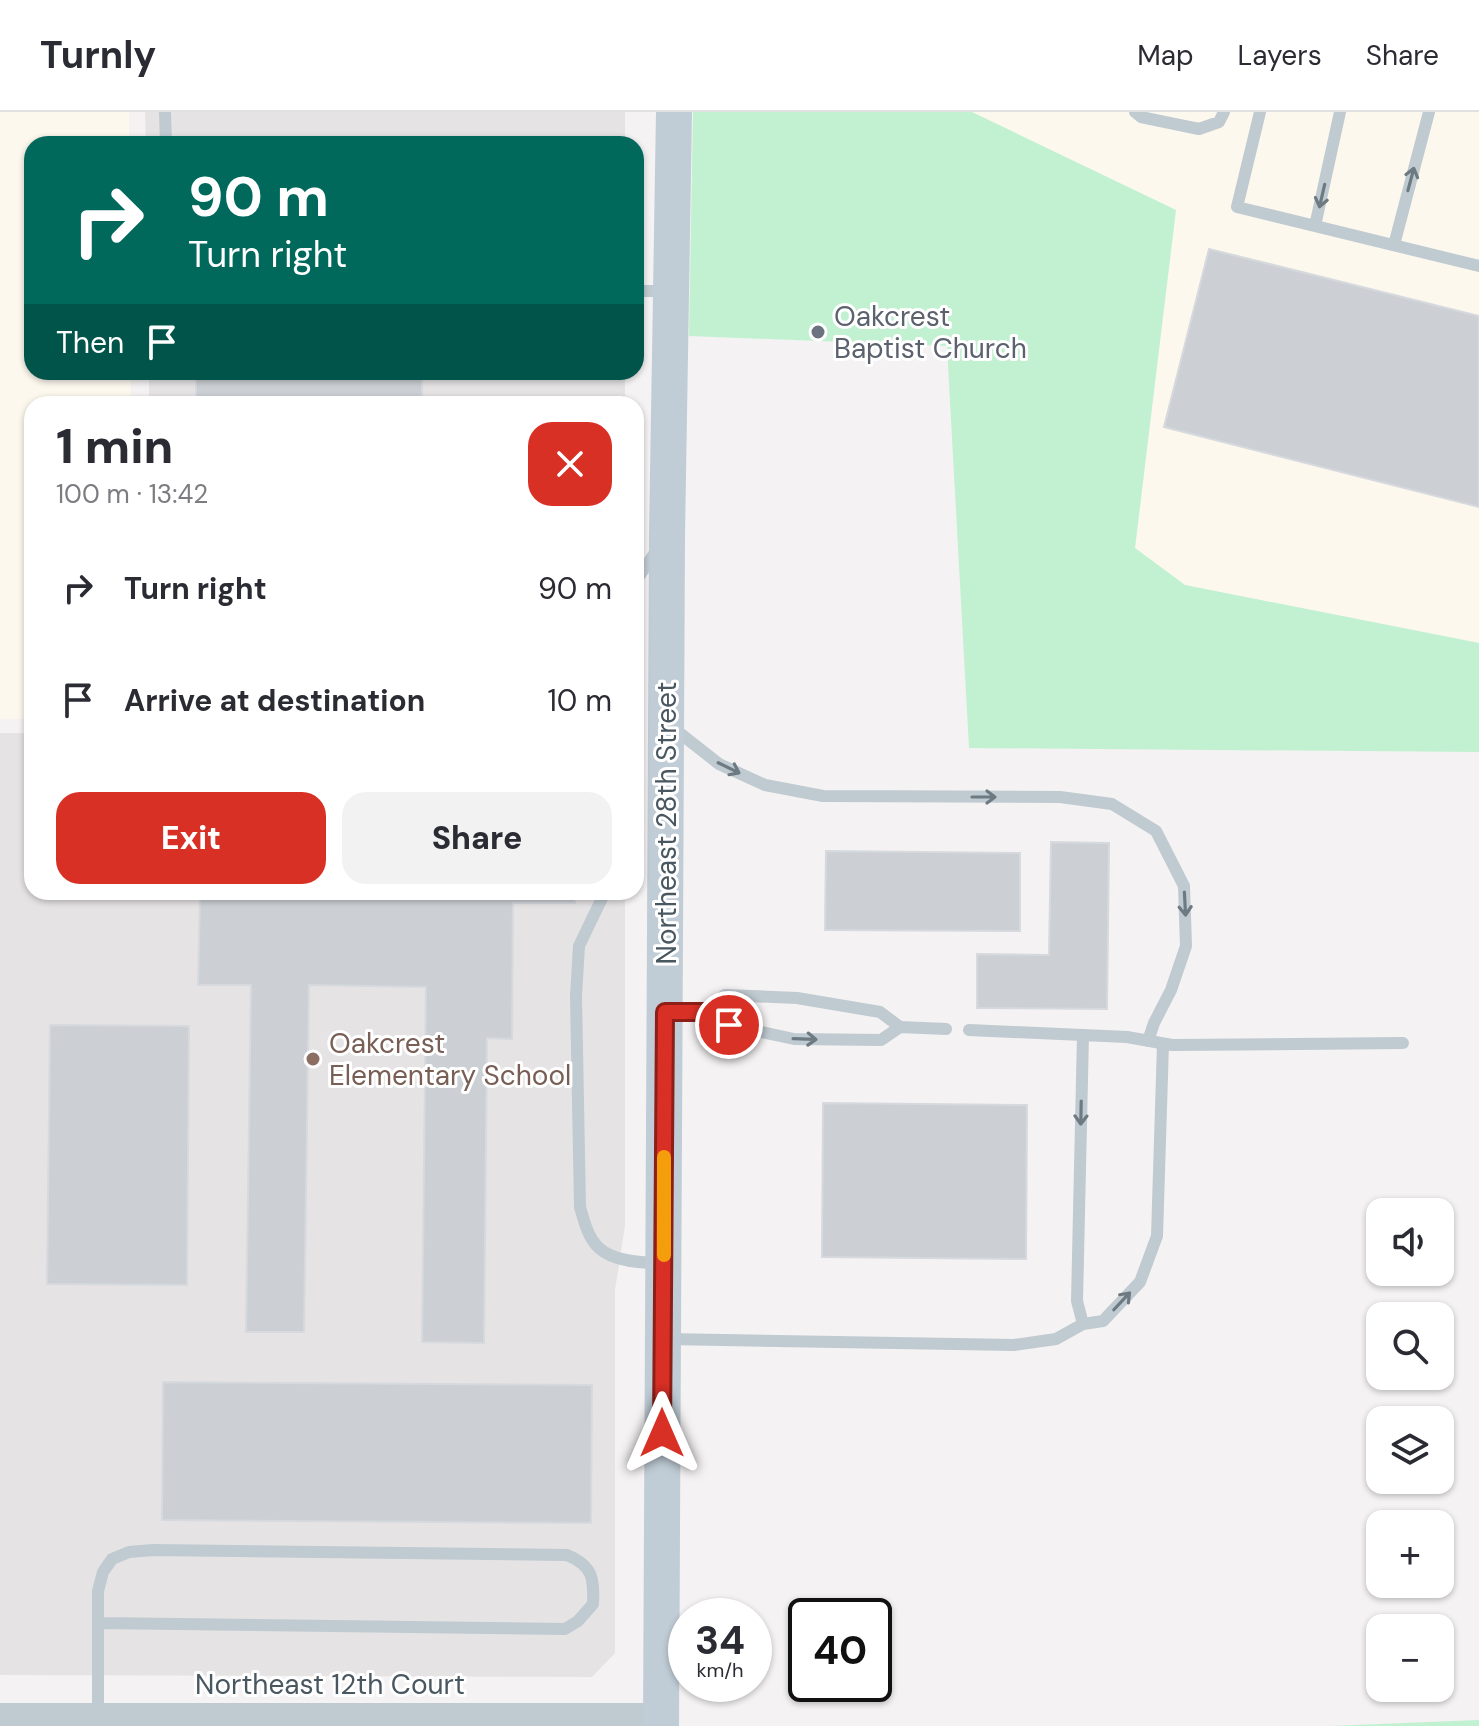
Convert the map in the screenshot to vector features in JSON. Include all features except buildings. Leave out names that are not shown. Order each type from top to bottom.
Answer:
[{"type":"street","name":"Northeast 28th Street","points":[[661,1721],[667,536],[654,291],[674,112]]},
{"type":"street","name":"Northeast 12th Court","points":[[0,1716],[661,1721]]},
{"type":"lane","points":[[165,112],[166,136]]},
{"type":"lane","points":[[1135,112],[1141,117],[1199,129],[1219,122],[1224,112]]},
{"type":"lane","points":[[1260,112],[1237,207],[1478,263]]},
{"type":"lane","points":[[1315,226],[1340,112]]},
{"type":"lane","points":[[1394,245],[1429,112]]},
{"type":"lane","points":[[644,569],[667,536]]},
{"type":"lane","points":[[666,722],[719,764],[765,785],[823,796],[1060,797],[1112,804],[1156,831],[1184,886],[1186,946],[1171,990],[1148,1041]]},
{"type":"lane","points":[[601,900],[579,946],[576,996],[580,1207],[587,1229],[600,1249],[624,1260],[664,1263]]},
{"type":"lane","points":[[704,1012],[725,995],[797,998],[880,1012],[900,1027],[946,1029]]},
{"type":"lane","points":[[665,1012],[704,1012],[729,1025],[794,1039],[881,1040],[900,1027]]},
{"type":"lane","points":[[969,1030],[1127,1037],[1172,1045],[1403,1043]]},
{"type":"lane","points":[[1083,1035],[1077,1301],[1083,1324]]},
{"type":"lane","points":[[663,1339],[1014,1345],[1056,1339],[1083,1324],[1103,1321],[1140,1282],[1157,1236],[1163,1044]]},
{"type":"lane","points":[[98,1623],[565,1629],[578,1621],[593,1604],[592,1576],[581,1561],[567,1555],[129,1552],[112,1559],[103,1572],[98,1591],[98,1623],[98,1716]]},
{"type":"shaded area","points":[[0,112],[129,112],[129,136],[24,136],[24,380],[131,380],[131,396],[24,396],[24,719],[0,719]]},
{"type":"shaded area","points":[[145,112],[625,112],[625,136],[146,136]]},
{"type":"shaded area","points":[[972,112],[1479,112],[1479,643],[1185,585],[1135,548],[1176,210]]},
{"type":"shaded area","points":[[149,380],[625,380],[625,396],[149,396]]},
{"type":"shaded area","name":"Oakcrest Elementary School","points":[[0,733],[24,733],[24,900],[625,900],[625,1226],[615,1290],[615,1653],[592,1677],[0,1675]]},
{"type":"green space","points":[[693,112],[972,112],[1176,210],[1135,548],[1185,585],[1479,643],[1479,752],[969,748],[947,346],[689,336]]},
{"type":"green space","points":[[1479,1720],[1479,1726],[1329,1726]]},
{"type":"slow traffic","points":[[664,1157],[664,1255]]},
{"type":"place","name":"Oakcrest Baptist Church","points":[[818,332]]},
{"type":"place","name":"Oakcrest Elementary School","points":[[313,1059]]},
{"type":"route","points":[[662,1433],[665,1012],[704,1012],[729,1025]]}]
